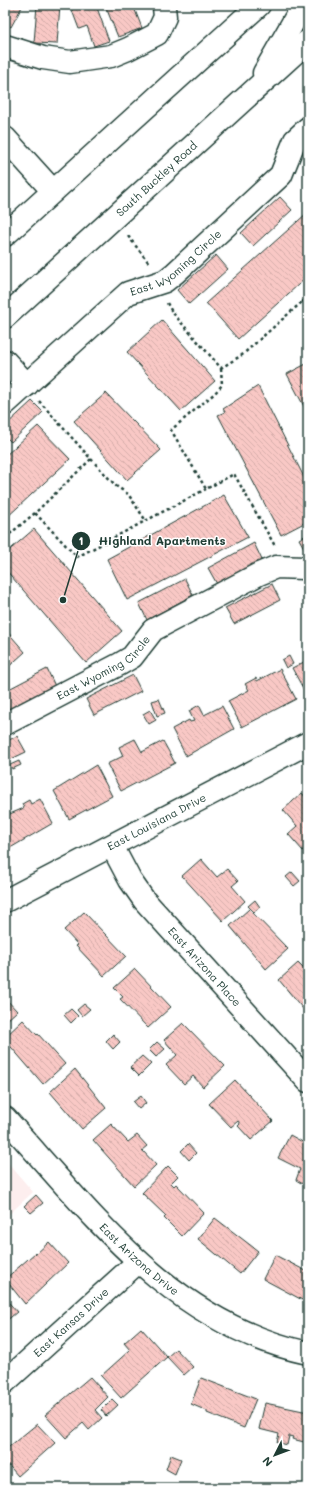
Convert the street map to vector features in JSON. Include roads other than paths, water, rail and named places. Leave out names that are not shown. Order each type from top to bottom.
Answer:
[{"type":"street","points":[[5,235],[259,5]]},
{"type":"street","points":[[253,91],[303,5]]},
{"type":"street","points":[[5,46],[43,58],[70,62],[110,56],[128,49],[157,34],[165,17],[164,6]]},
{"type":"street","name":"South Buckley Road","points":[[5,317],[308,41]]},
{"type":"street","name":"East Wyoming Circle","points":[[5,404],[32,392],[128,293],[165,281],[175,273],[281,175],[295,140],[308,128]]},
{"type":"street","points":[[5,138],[53,191]]},
{"type":"street","points":[[5,361],[32,392]]},
{"type":"street","name":"East Wyoming Circle","points":[[5,724],[132,657],[153,630],[259,574],[276,567],[304,568],[308,566]]},
{"type":"street","name":"East Louisiana Drive","points":[[5,901],[308,743]]},
{"type":"street","name":"East Arizona Place","points":[[112,846],[130,880],[144,900],[308,1081]]},
{"type":"street","name":"East Arizona Drive","points":[[5,1118],[110,1235],[138,1262],[187,1300],[223,1322],[261,1339],[308,1353]]},
{"type":"street","name":"East Kansas Drive","points":[[5,1382],[138,1262]]},
{"type":"place","name":"Highland Apartments","points":[[63,600]]}]
